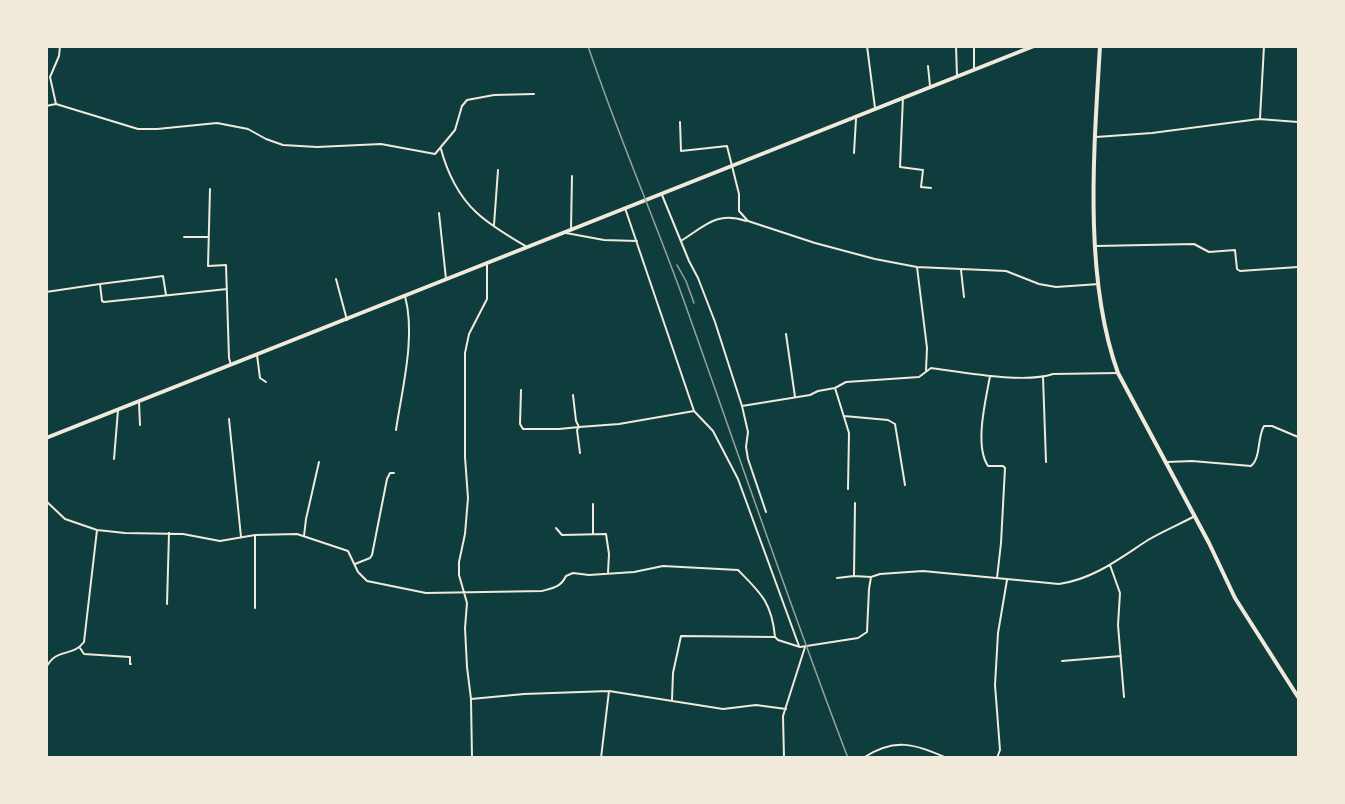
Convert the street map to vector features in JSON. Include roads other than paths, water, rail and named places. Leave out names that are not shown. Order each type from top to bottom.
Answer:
[{"type":"main road","points":[[46,438],[1034,46]]},
{"type":"main road","points":[[1100,46],[1093,172],[1099,284],[1108,345],[1118,373],[1167,462],[1235,598],[1299,697]]},
{"type":"street","points":[[56,104],[50,77],[59,56],[60,46]]},
{"type":"street","points":[[867,46],[875,108]]},
{"type":"street","points":[[956,46],[957,76]]},
{"type":"street","points":[[974,46],[974,70]]},
{"type":"street","points":[[1260,119],[1264,46]]},
{"type":"street","points":[[928,66],[930,86]]},
{"type":"street","points":[[46,106],[56,104],[138,129],[217,123],[248,129],[283,145],[317,147],[381,144],[435,154],[455,130],[462,106],[467,100],[494,95],[534,94]]},
{"type":"street","points":[[903,97],[900,166],[923,170],[921,187],[931,188]]},
{"type":"street","points":[[854,153],[856,116]]},
{"type":"street","points":[[1095,138],[1260,119],[1299,122]]},
{"type":"street","points":[[680,122],[681,151],[728,146],[739,195],[739,211],[748,221]]},
{"type":"street","points":[[440,148],[456,188],[476,213],[527,247]]},
{"type":"street","points":[[494,225],[498,170]]},
{"type":"street","points":[[571,229],[572,176]]},
{"type":"street","points":[[210,189],[208,266],[226,265],[231,365]]},
{"type":"street","points":[[661,193],[715,322],[742,406],[748,432],[748,459],[766,512]]},
{"type":"street","points":[[625,208],[694,411],[713,431],[738,479],[800,647]]},
{"type":"street","points":[[439,213],[446,279]]},
{"type":"street","points":[[681,241],[719,217],[734,217],[815,243],[875,259],[917,267],[1006,271],[1039,284],[1056,287],[1099,284]]},
{"type":"street","points":[[563,232],[604,240],[637,241]]},
{"type":"street","points":[[184,237],[208,237]]},
{"type":"street","points":[[1096,246],[1194,244],[1209,252],[1235,250],[1237,269],[1240,271],[1299,267]]},
{"type":"street","points":[[472,758],[471,699],[466,667],[467,603],[459,575],[468,498],[465,457],[465,353],[469,334],[488,299],[487,262]]},
{"type":"street","points":[[742,406],[835,388],[846,382],[923,375],[926,370],[927,348],[917,267]]},
{"type":"street","points":[[962,270],[964,297]]},
{"type":"street","points":[[46,292],[163,276],[166,295]]},
{"type":"street","points":[[336,279],[347,320]]},
{"type":"street","points":[[100,284],[104,302],[227,289]]},
{"type":"street","points":[[396,430],[408,341],[408,309],[405,296]]},
{"type":"street","points":[[786,334],[795,397]]},
{"type":"street","points":[[257,355],[260,378],[266,382]]},
{"type":"street","points":[[926,370],[931,368],[990,376],[1043,377],[1053,374],[1118,373]]},
{"type":"street","points":[[990,376],[983,418],[982,447],[988,466],[1005,468],[997,578]]},
{"type":"street","points":[[1043,377],[1046,462]]},
{"type":"street","points":[[835,388],[849,433],[848,489]]},
{"type":"street","points":[[521,390],[520,424],[523,429],[559,429],[619,424],[694,411]]},
{"type":"street","points":[[573,395],[576,421],[579,427],[580,453]]},
{"type":"street","points":[[139,402],[140,425]]},
{"type":"street","points":[[114,459],[118,410]]},
{"type":"street","points":[[844,416],[888,420],[895,424],[905,485]]},
{"type":"street","points":[[229,419],[241,537]]},
{"type":"street","points":[[1167,462],[1192,461],[1251,466],[1256,460],[1259,439],[1264,426],[1272,426],[1299,437]]},
{"type":"street","points":[[304,536],[319,462]]},
{"type":"street","points":[[354,564],[372,555],[387,478],[390,473],[394,473]]},
{"type":"street","points":[[46,501],[65,519],[97,530],[183,534],[220,541],[241,537],[297,534],[348,551],[358,572],[367,581],[426,592],[542,591],[558,587],[566,576],[573,573],[589,575],[634,572],[663,566],[738,570],[760,592],[767,603],[775,637]]},
{"type":"street","points":[[855,503],[855,576]]},
{"type":"street","points":[[593,504],[593,534]]},
{"type":"street","points":[[837,578],[923,571],[1059,584],[1075,582],[1091,576],[1148,541],[1195,516]]},
{"type":"street","points":[[556,528],[562,535],[606,534],[608,573]]},
{"type":"street","points":[[46,668],[52,657],[80,648],[84,642],[97,530]]},
{"type":"street","points":[[167,604],[169,533]]},
{"type":"street","points":[[255,536],[255,608]]},
{"type":"street","points":[[1110,565],[1120,593],[1118,625],[1124,697]]},
{"type":"street","points":[[672,700],[673,673],[681,636],[775,637],[778,640],[805,647],[864,636],[867,632],[871,577]]},
{"type":"street","points":[[997,758],[1000,750],[995,685],[997,643],[1007,580]]},
{"type":"street","points":[[784,758],[783,716],[805,647]]},
{"type":"street","points":[[80,648],[84,654],[130,657],[131,664]]},
{"type":"street","points":[[1062,661],[1121,656]]},
{"type":"street","points":[[471,699],[524,694],[609,691],[627,693],[646,699],[672,700],[723,709],[756,705],[786,709]]},
{"type":"street","points":[[601,758],[609,691]]},
{"type":"street","points":[[863,758],[891,744],[904,743],[947,758]]},
{"type":"railway","points":[[588,46],[684,301],[848,758]]},
{"type":"railway","points":[[677,265],[694,303]]}]
